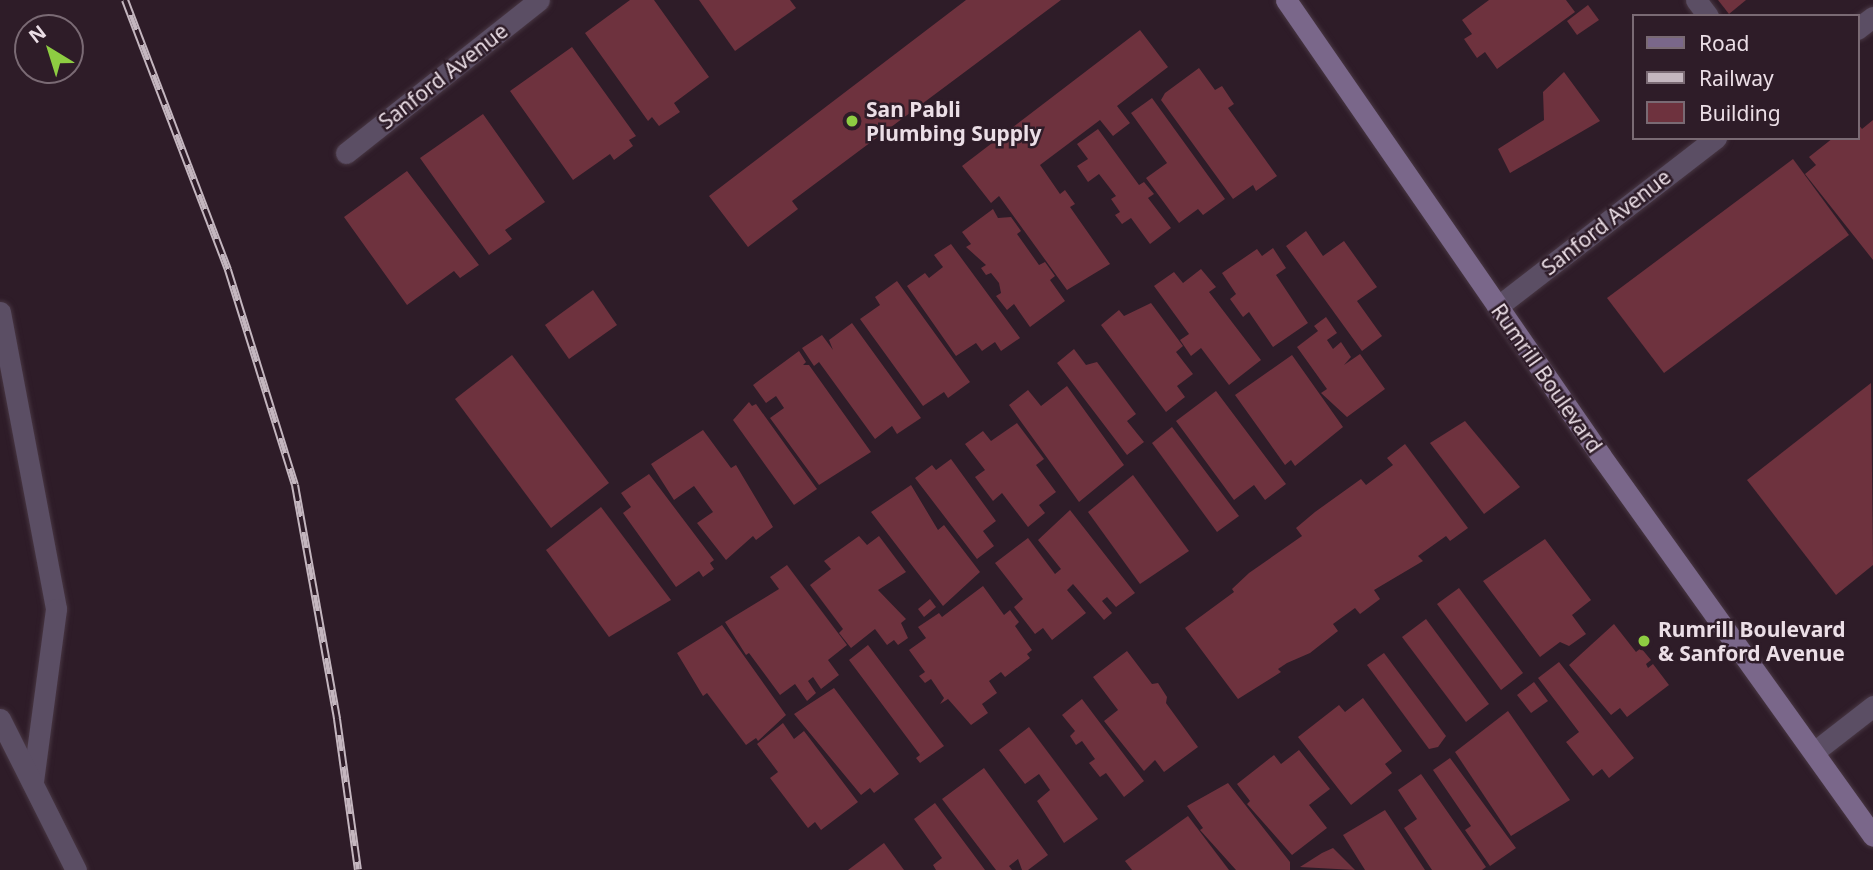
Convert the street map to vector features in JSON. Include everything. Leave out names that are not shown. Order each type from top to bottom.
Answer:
[{"type":"main road","name":"Rumrill Boulevard","points":[[1286,0],[1497,307],[1873,836]]},
{"type":"street","name":"Sanford Avenue","points":[[346,153],[539,0]]},
{"type":"street","points":[[1859,27],[1873,16]]},
{"type":"street","name":"Sanford Avenue","points":[[1497,307],[1713,140]]},
{"type":"street","points":[[0,312],[55,609],[33,781]]},
{"type":"street","points":[[1814,752],[1873,706]]},
{"type":"street","points":[[0,719],[76,870]]},
{"type":"building","points":[[630,0],[654,0],[709,77],[674,103],[680,112],[659,126],[652,117],[648,121],[585,33]]},
{"type":"building","points":[[699,0],[790,0],[796,8],[735,51]]},
{"type":"building","name":"San Pabli Plumbing Supply","points":[[966,0],[1061,0],[792,201],[798,209],[748,247],[709,196]]},
{"type":"building","points":[[1489,0],[1566,0],[1575,12],[1497,69],[1485,52],[1477,58],[1464,39],[1472,34],[1462,20]]},
{"type":"building","points":[[1718,0],[1746,0],[1729,14]]},
{"type":"building","points":[[1588,5],[1599,20],[1577,35],[1567,21]]},
{"type":"building","points":[[1140,30],[1168,67],[1117,106],[1130,123],[1113,136],[1100,120],[1040,165],[1060,194],[1065,190],[1075,204],[1070,207],[1110,264],[1067,290],[999,196],[991,203],[962,166]]},
{"type":"building","points":[[572,47],[636,136],[629,140],[633,146],[614,160],[610,154],[573,180],[510,91]]},
{"type":"building","points":[[1199,68],[1215,90],[1222,86],[1234,104],[1228,108],[1277,176],[1256,191],[1253,185],[1233,199],[1161,100],[1165,93]]},
{"type":"building","points":[[1564,72],[1600,121],[1510,173],[1498,149],[1544,120],[1543,92]]},
{"type":"building","points":[[1152,98],[1225,199],[1203,215],[1198,209],[1179,223],[1146,178],[1167,163],[1131,113]]},
{"type":"building","points":[[483,114],[545,202],[505,230],[512,239],[489,255],[420,158]]},
{"type":"building","points":[[1873,120],[1873,260],[1805,174],[1816,165],[1809,157],[1830,140],[1859,140],[1859,125],[1862,129]]},
{"type":"building","points":[[1098,129],[1139,185],[1144,182],[1154,194],[1148,198],[1171,228],[1150,244],[1131,218],[1122,224],[1115,215],[1120,212],[1111,199],[1116,196],[1099,174],[1088,182],[1077,166],[1088,159],[1077,144]]},
{"type":"building","points":[[1793,159],[1849,235],[1664,373],[1607,298]]},
{"type":"building","points":[[407,171],[479,265],[460,278],[454,271],[407,305],[344,217]]},
{"type":"building","points":[[993,209],[998,218],[1011,217],[1021,231],[1017,234],[1039,265],[1045,262],[1055,276],[1050,280],[1065,301],[1030,327],[1014,304],[1007,310],[996,296],[1001,293],[999,283],[991,273],[986,275],[981,268],[986,265],[966,247],[971,244],[962,232]]},
{"type":"building","points":[[1306,231],[1323,256],[1344,241],[1377,287],[1357,301],[1382,336],[1362,351],[1286,246]]},
{"type":"building","points":[[951,244],[1020,338],[1001,351],[995,342],[982,351],[976,343],[956,356],[907,286],[925,273],[929,278],[943,267],[934,255]]},
{"type":"building","points":[[1273,248],[1286,268],[1276,275],[1308,323],[1273,347],[1249,312],[1243,317],[1230,299],[1236,294],[1222,273],[1257,249],[1262,256]]},
{"type":"building","points":[[1201,269],[1216,287],[1209,292],[1261,360],[1229,385],[1201,348],[1191,356],[1180,340],[1189,334],[1154,286],[1174,272],[1183,283]]},
{"type":"building","points":[[897,281],[970,382],[948,398],[944,392],[923,406],[860,319],[880,305],[875,297]]},
{"type":"building","points":[[593,290],[617,325],[569,359],[545,325]]},
{"type":"building","points":[[1151,303],[1183,346],[1176,352],[1193,374],[1177,386],[1185,397],[1166,412],[1101,325],[1119,310],[1124,316]]},
{"type":"building","points":[[1326,317],[1337,333],[1327,340],[1333,349],[1341,342],[1351,357],[1344,365],[1360,354],[1385,389],[1347,417],[1321,393],[1327,389],[1297,347],[1318,331],[1314,326]]},
{"type":"building","points":[[852,323],[921,418],[897,434],[892,426],[875,439],[819,362],[814,366],[802,348],[822,335],[833,350],[829,340]]},
{"type":"building","points":[[1074,349],[1086,365],[1097,362],[1136,414],[1127,421],[1144,442],[1127,455],[1057,363]]},
{"type":"building","points":[[799,351],[806,362],[803,365],[809,365],[871,452],[819,485],[770,418],[784,408],[776,396],[766,403],[753,385]]},
{"type":"building","points":[[512,355],[609,483],[551,528],[455,399]]},
{"type":"building","points":[[1292,355],[1343,427],[1295,466],[1291,460],[1285,465],[1235,395]]},
{"type":"building","points":[[1871,383],[1873,565],[1836,595],[1747,480]]},
{"type":"building","points":[[1067,386],[1124,465],[1079,502],[1009,405],[1028,390],[1041,406]]},
{"type":"building","points":[[1216,391],[1286,484],[1265,500],[1254,485],[1234,500],[1176,421]]},
{"type":"building","points":[[749,402],[752,406],[756,404],[817,489],[794,505],[733,420]]},
{"type":"building","points":[[1465,421],[1520,487],[1484,514],[1430,443]]},
{"type":"building","points":[[1017,423],[1044,459],[1036,465],[1056,492],[1039,505],[1045,513],[1028,527],[1002,493],[993,501],[975,477],[985,470],[965,444],[983,431],[991,441]]},
{"type":"building","points":[[1172,427],[1239,516],[1217,532],[1152,443]]},
{"type":"building","points":[[703,430],[731,468],[736,465],[773,527],[756,540],[753,536],[726,560],[697,523],[713,512],[694,486],[674,500],[651,464]]},
{"type":"building","points":[[1405,444],[1468,528],[1450,541],[1446,536],[1418,556],[1423,561],[1374,590],[1380,599],[1360,614],[1355,608],[1333,624],[1338,631],[1310,653],[1287,663],[1278,669],[1281,672],[1238,699],[1185,628],[1234,592],[1232,589],[1249,573],[1302,536],[1296,528],[1315,512],[1361,479],[1366,485],[1393,465],[1387,458]]},
{"type":"building","points":[[951,459],[996,521],[983,531],[994,546],[977,559],[915,478],[932,465],[936,470]]},
{"type":"building","points":[[649,474],[714,560],[710,563],[714,569],[703,577],[699,571],[676,587],[623,513],[631,507],[621,493]]},
{"type":"building","points":[[1133,475],[1189,551],[1140,584],[1088,512]]},
{"type":"building","points":[[911,485],[938,530],[944,525],[980,572],[943,606],[871,512]]},
{"type":"building","points":[[601,507],[671,600],[609,637],[546,550]]},
{"type":"building","points":[[1070,510],[1135,593],[1116,607],[1107,597],[1102,601],[1112,613],[1104,620],[1073,584],[1067,590],[1086,613],[1052,640],[1043,628],[1035,634],[1014,607],[1023,599],[995,563],[1028,538],[1055,574],[1061,569],[1038,540]]},
{"type":"building","points":[[859,536],[867,545],[879,536],[906,572],[878,590],[906,619],[901,623],[908,638],[898,645],[894,640],[887,645],[875,629],[851,648],[839,633],[843,629],[810,585],[831,569],[824,561]]},
{"type":"building","points":[[1545,539],[1591,600],[1572,615],[1586,634],[1569,646],[1560,642],[1540,657],[1483,581]]},
{"type":"building","points":[[787,565],[847,645],[828,660],[839,675],[821,689],[813,677],[808,681],[816,693],[807,701],[795,684],[780,695],[749,653],[746,655],[725,622],[779,589],[770,577]]},
{"type":"building","points":[[983,586],[1004,615],[1010,610],[1019,622],[1015,626],[1032,650],[1027,654],[1030,658],[1005,677],[1001,672],[989,681],[997,693],[982,704],[988,713],[971,725],[948,699],[940,704],[944,698],[931,679],[925,683],[919,676],[925,672],[909,650],[926,638],[918,627],[939,613],[942,617]]},
{"type":"building","points":[[1459,588],[1523,673],[1501,690],[1437,604]]},
{"type":"building","points":[[930,599],[936,607],[924,617],[918,609]]},
{"type":"building","points":[[1426,619],[1489,704],[1466,722],[1402,637]]},
{"type":"building","points":[[1614,624],[1636,652],[1641,648],[1651,660],[1646,664],[1648,668],[1653,664],[1669,685],[1627,717],[1620,708],[1611,715],[1569,665]]},
{"type":"building","points":[[722,625],[786,715],[758,741],[756,738],[746,745],[707,693],[703,696],[677,653]]},
{"type":"building","points":[[868,645],[944,746],[920,763],[916,758],[920,755],[849,660]]},
{"type":"building","points":[[1127,651],[1152,684],[1158,683],[1167,697],[1166,703],[1198,747],[1164,772],[1155,760],[1144,771],[1104,721],[1118,710],[1093,677]]},
{"type":"building","points":[[1384,653],[1446,736],[1438,747],[1429,749],[1367,665]]},
{"type":"building","points":[[1559,662],[1634,758],[1609,778],[1602,769],[1593,776],[1566,742],[1579,732],[1538,678]]},
{"type":"building","points":[[1534,682],[1548,701],[1531,713],[1517,695]]},
{"type":"building","points":[[834,688],[899,774],[874,793],[870,788],[861,795],[794,714]]},
{"type":"building","points":[[1363,698],[1402,751],[1385,764],[1392,773],[1351,805],[1298,737],[1339,705],[1345,712]]},
{"type":"building","points":[[1082,699],[1144,781],[1124,797],[1106,773],[1100,777],[1089,763],[1095,759],[1082,741],[1076,745],[1070,736],[1075,731],[1062,715]]},
{"type":"building","points":[[1508,711],[1570,800],[1511,836],[1455,752]]},
{"type":"building","points":[[783,723],[794,739],[804,731],[858,802],[821,830],[815,822],[808,828],[770,778],[778,772],[757,744]]},
{"type":"building","points":[[1029,727],[1098,819],[1064,843],[1037,801],[1050,790],[1039,774],[1025,784],[999,750]]},
{"type":"building","points":[[1299,750],[1330,789],[1309,805],[1327,828],[1292,855],[1247,804],[1250,801],[1237,784],[1274,755],[1281,764]]},
{"type":"building","points":[[1450,758],[1516,848],[1490,866],[1465,830],[1471,826],[1433,770]]},
{"type":"building","points":[[984,768],[1048,855],[1028,870],[1022,870],[1018,859],[1009,866],[1012,870],[996,870],[942,799]]},
{"type":"building","points":[[1421,774],[1486,867],[1482,870],[1432,870],[1404,828],[1417,819],[1398,790]]},
{"type":"building","points":[[1228,783],[1290,862],[1290,870],[1236,870],[1200,830],[1203,828],[1187,806]]},
{"type":"building","points":[[935,803],[985,870],[936,870],[933,865],[942,858],[914,819]]},
{"type":"building","points":[[1385,810],[1425,870],[1365,870],[1343,835]]},
{"type":"building","points":[[1188,816],[1229,870],[1132,870],[1125,861]]},
{"type":"building","points":[[884,843],[904,870],[848,870]]},
{"type":"building","points":[[1333,848],[1355,870],[1300,867],[1322,853]]},
{"type":"railway","points":[[125,0],[228,270],[295,485],[337,719],[358,870]]},
{"type":"place","name":"San Pabli Plumbing Supply","points":[[852,121]]},
{"type":"place","name":"Rumrill Boulevard & Sanford Avenue","points":[[1644,641]]}]
